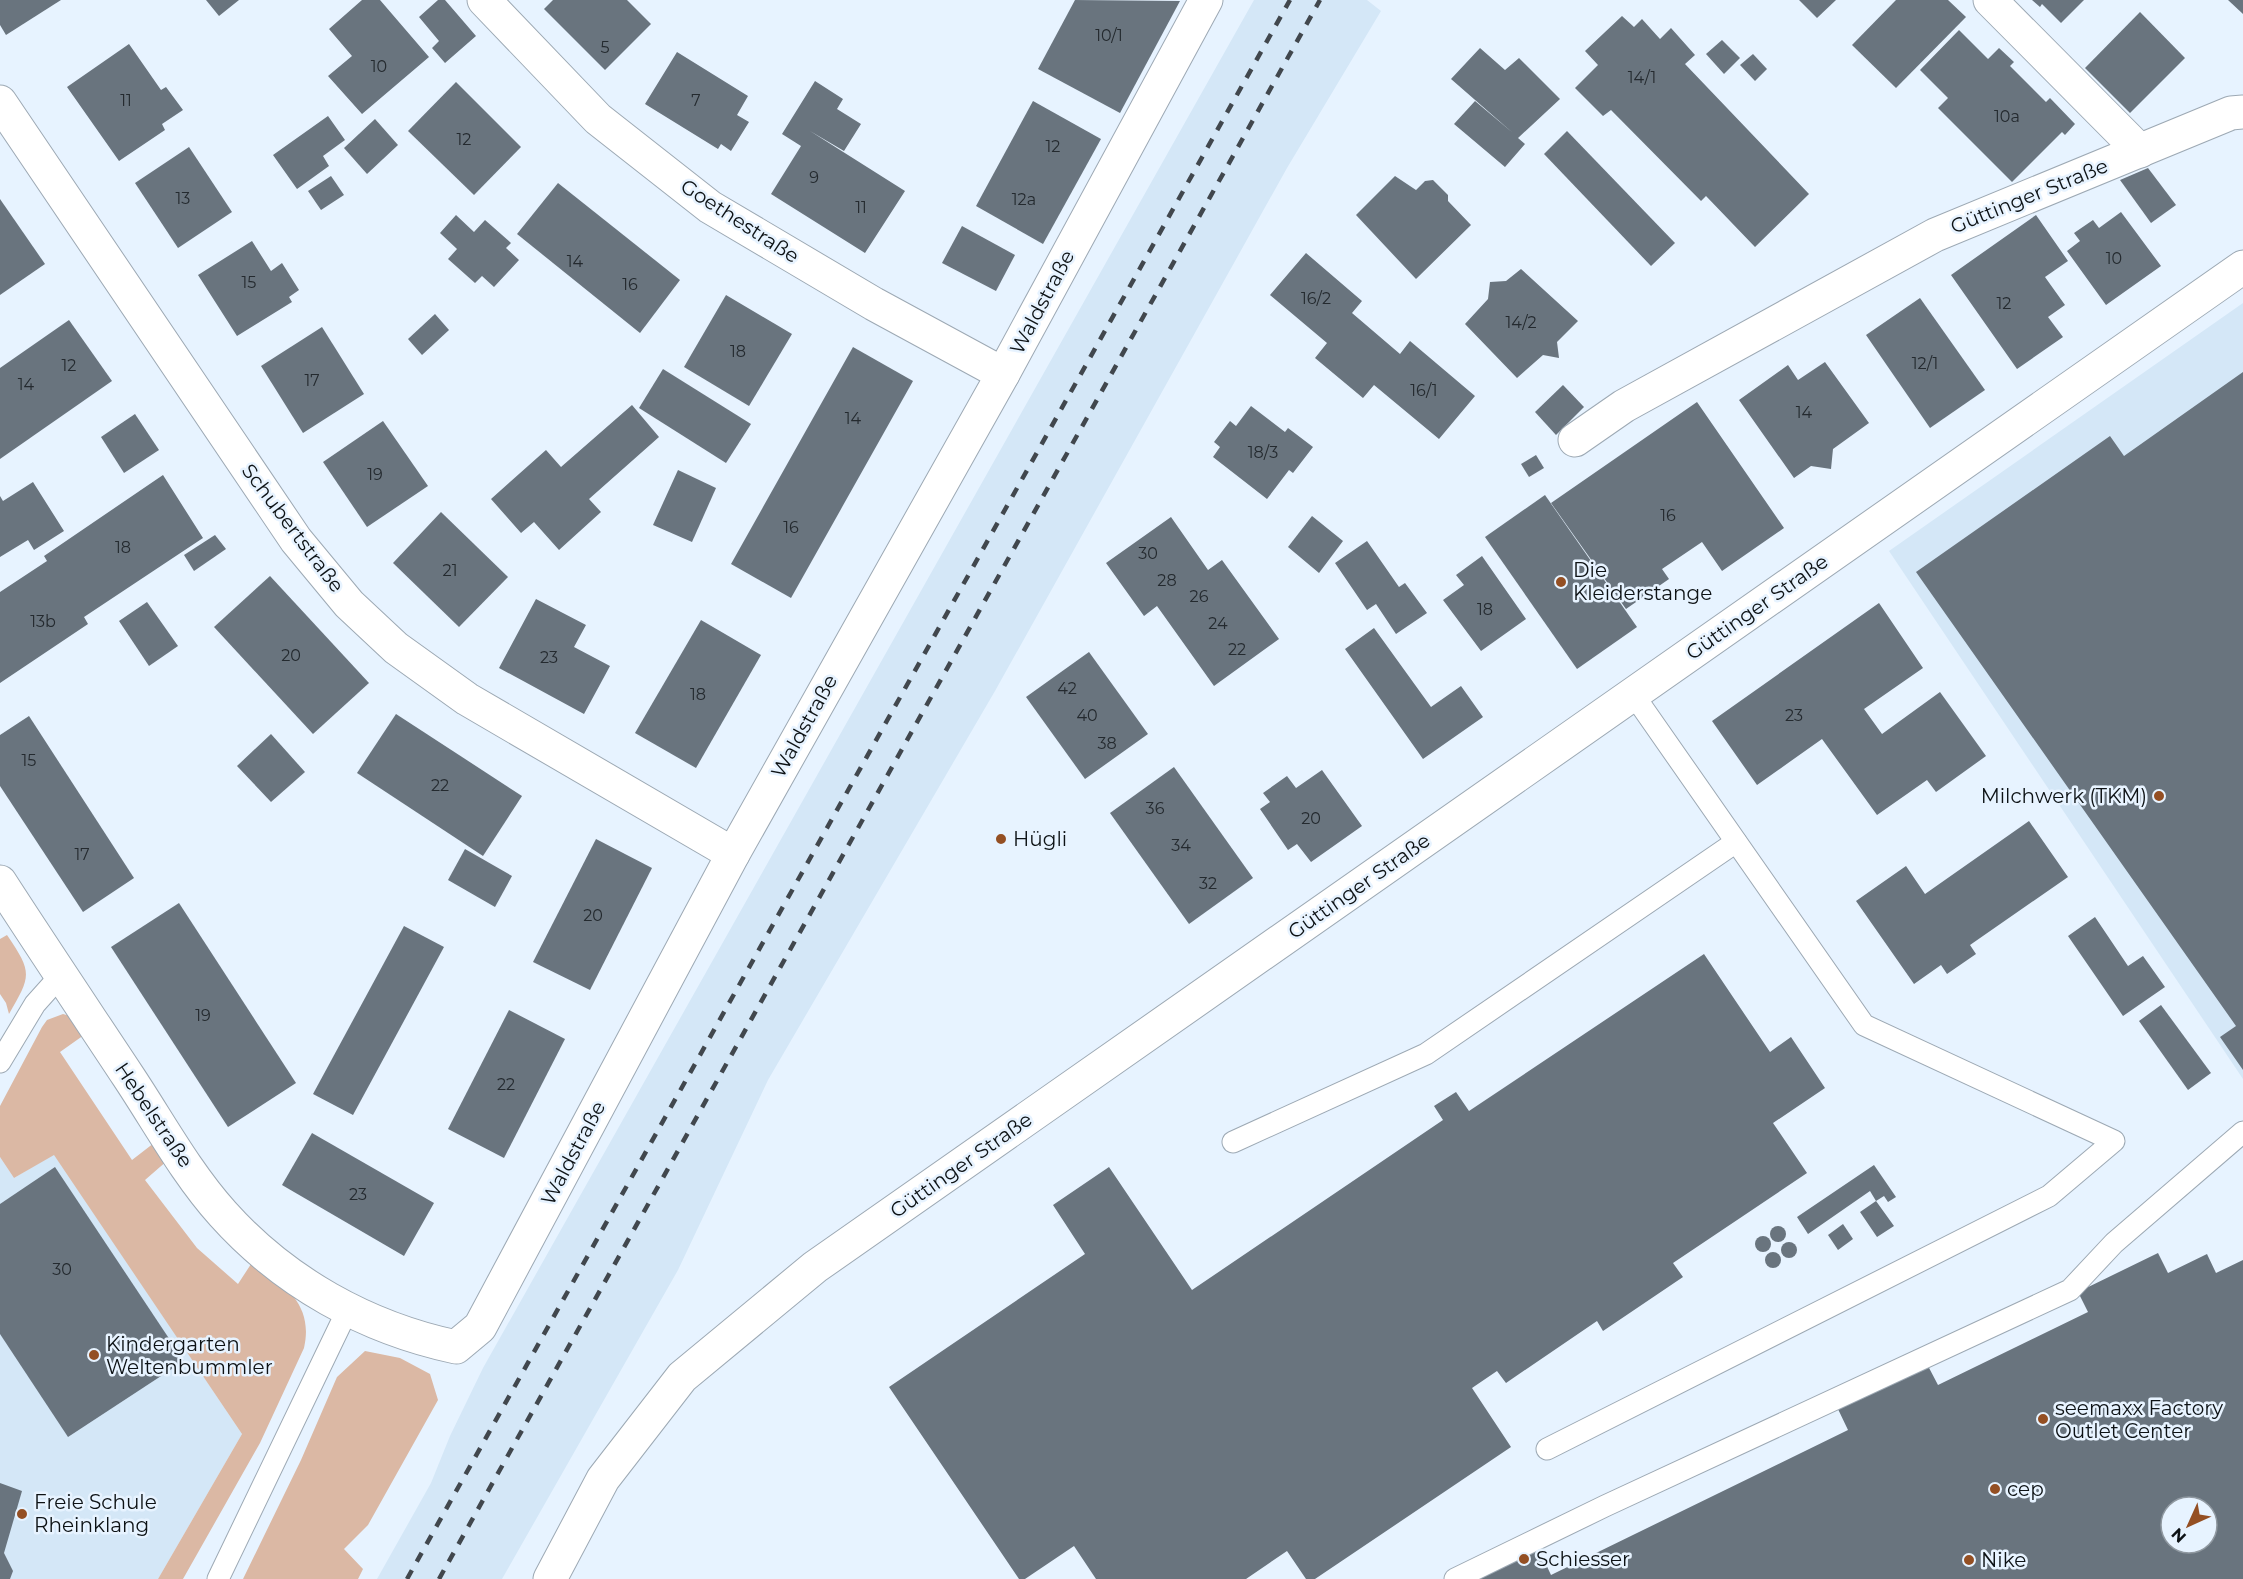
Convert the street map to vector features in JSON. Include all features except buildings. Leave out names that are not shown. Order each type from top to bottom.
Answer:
[{"type":"street","name":"Goethestraße","points":[[484,0],[598,119],[710,207],[874,304],[1003,374]]},
{"type":"street","name":"Waldstraße","points":[[347,1311],[422,1340],[456,1347],[480,1328],[732,854],[1003,374],[1206,0]]},
{"type":"street","name":"Güttinger Straße","points":[[1990,0],[2140,151]]},
{"type":"street","name":"Schubertstraße","points":[[0,102],[296,540],[349,604],[396,648],[467,699],[732,854]]},
{"type":"street","name":"Güttinger Straße","points":[[1575,440],[1624,406],[1935,235],[2231,113],[2243,112]]},
{"type":"street","name":"Güttinger Straße","points":[[550,1579],[603,1479],[682,1377],[815,1267],[2243,267]]},
{"type":"street","name":"Hebelstraße","points":[[0,882],[180,1154],[222,1213],[277,1265],[347,1311]]},
{"type":"lane","points":[[1547,1449],[2049,1196],[2114,1141],[1864,1025],[1633,694]]},
{"type":"lane","points":[[1233,1142],[1426,1054],[1736,842]]},
{"type":"lane","points":[[0,1062],[35,1004],[61,975]]},
{"type":"lane","points":[[1455,1579],[1605,1506],[2070,1290],[2114,1243],[2243,1132]]},
{"type":"lane","points":[[218,1579],[347,1311]]},
{"type":"shaded area","points":[[1254,0],[1367,0],[1381,11],[1287,168],[995,691],[768,1080],[678,1270],[502,1579],[377,1579],[431,1483],[450,1436],[483,1368]]},
{"type":"shaded area","name":"Milchwerk (TKM)","points":[[2243,303],[2243,1079],[1889,551]]},
{"type":"shaded area","points":[[7,935],[21,958],[26,975],[22,991],[9,1014],[0,994],[0,939]]},
{"type":"shaded area","points":[[63,1014],[70,1016],[84,1035],[60,1052],[132,1160],[154,1143],[168,1160],[145,1180],[197,1248],[238,1284],[253,1261],[294,1297],[305,1319],[304,1348],[260,1443],[183,1579],[158,1579],[242,1434],[54,1155],[14,1178],[0,1157],[0,1106],[42,1027],[47,1020]]},
{"type":"shaded area","name":"Kindergarten Weltenbummler","points":[[54,1154],[242,1434],[158,1579],[0,1579],[0,1157],[14,1178]]},
{"type":"shaded area","points":[[365,1351],[400,1358],[430,1374],[438,1400],[368,1525],[344,1549],[363,1569],[358,1579],[243,1579],[301,1460],[337,1377]]},
{"type":"railway","points":[[407,1579],[1290,0]]},
{"type":"railway","points":[[439,1579],[1320,0]]},
{"type":"place","name":"Die Kleiderstange","points":[[1561,582]]},
{"type":"place","name":"Milchwerk (TKM)","points":[[2159,796]]},
{"type":"place","name":"Hügli","points":[[1001,839]]},
{"type":"place","name":"Kindergarten Weltenbummler","points":[[94,1355]]},
{"type":"place","name":"seemaxx Factory Outlet Center","points":[[2043,1419]]},
{"type":"place","name":"cep","points":[[1995,1489]]},
{"type":"place","name":"Freie Schule Rheinklang","points":[[22,1514]]},
{"type":"place","name":"Schiesser","points":[[1524,1559]]},
{"type":"place","name":"Nike","points":[[1969,1560]]}]
